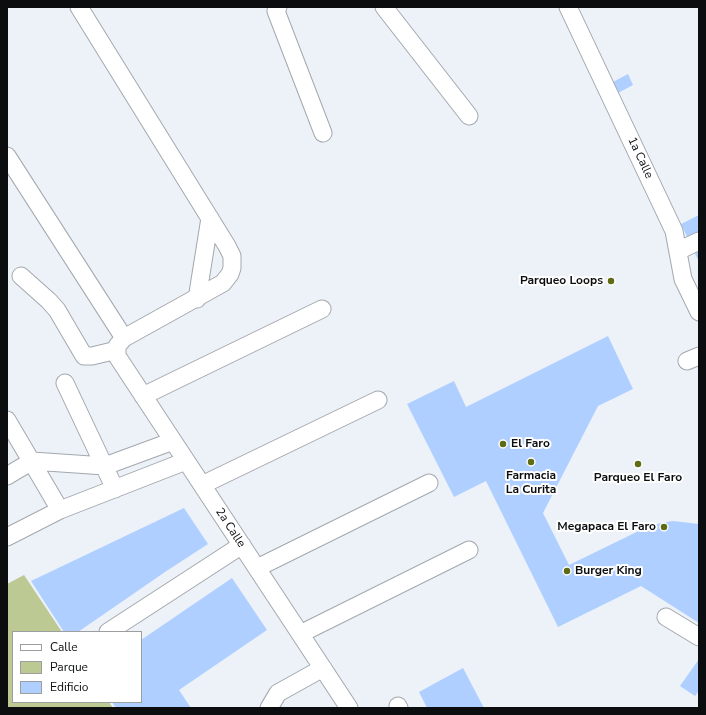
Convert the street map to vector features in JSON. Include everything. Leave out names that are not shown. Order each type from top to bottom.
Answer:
[{"type":"street","points":[[21,276],[57,310],[84,356],[92,356],[119,345],[223,283],[227,279],[232,268],[232,256],[230,251],[79,7]]},
{"type":"street","points":[[278,7],[276,12],[323,133]]},
{"type":"street","points":[[384,7],[469,116]]},
{"type":"street","name":"1a Calle","points":[[568,7],[674,231],[683,279],[699,312]]},
{"type":"street","name":"2a Calle","points":[[7,156],[119,345],[118,359],[186,461],[209,482],[242,546],[264,565],[308,630],[323,668],[349,708]]},
{"type":"street","points":[[197,298],[210,218]]},
{"type":"street","points":[[679,255],[699,241]]},
{"type":"street","points":[[679,255],[699,249]]},
{"type":"street","points":[[143,396],[322,309]]},
{"type":"street","points":[[66,383],[115,489]]},
{"type":"street","points":[[209,482],[378,400]]},
{"type":"street","points":[[7,420],[32,460],[60,510]]},
{"type":"street","points":[[7,476],[32,460],[105,466],[173,441]]},
{"type":"street","points":[[7,537],[60,510],[186,461]]},
{"type":"street","points":[[264,565],[429,483]]},
{"type":"street","points":[[110,631],[242,546]]},
{"type":"street","points":[[308,630],[469,550]]},
{"type":"street","points":[[666,617],[699,637]]},
{"type":"street","points":[[269,708],[278,693],[323,668]]},
{"type":"green space","points":[[24,575],[61,631],[12,631],[12,703],[110,703],[113,708],[7,708],[7,584]]},
{"type":"building","points":[[628,74],[633,85],[616,94],[611,83]]},
{"type":"building","points":[[699,215],[699,262],[681,224]]},
{"type":"building","name":"El Faro","points":[[608,336],[633,389],[598,406],[543,513],[569,565],[651,525],[673,521],[699,524],[699,623],[641,586],[558,627],[486,481],[454,497],[407,404],[454,381],[466,407]]},
{"type":"building","points":[[184,508],[208,544],[79,631],[63,631],[31,581]]},
{"type":"building","points":[[232,578],[267,630],[179,690],[191,708],[116,708],[113,703],[142,703],[142,639]]},
{"type":"building","points":[[699,659],[699,691],[695,696],[680,686]]},
{"type":"building","points":[[463,668],[484,708],[427,708],[419,692]]},
{"type":"place","name":"Parqueo Loops","points":[[611,281]]},
{"type":"place","name":"El Faro","points":[[503,444]]},
{"type":"place","name":"Farmacia La Curita","points":[[531,462]]},
{"type":"place","name":"Parqueo El Faro","points":[[638,464]]},
{"type":"place","name":"Megapaca El Faro","points":[[664,527]]},
{"type":"place","name":"Burger King","points":[[567,571]]}]
